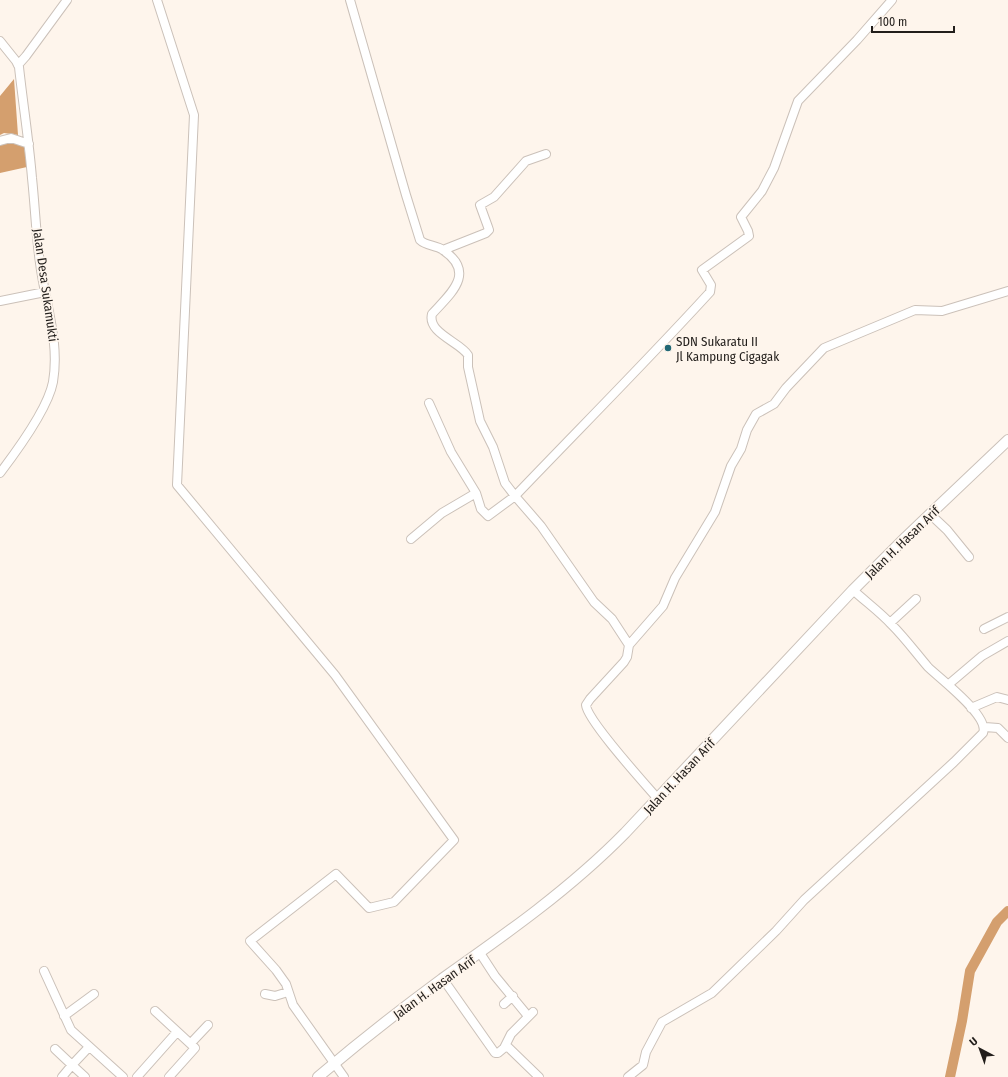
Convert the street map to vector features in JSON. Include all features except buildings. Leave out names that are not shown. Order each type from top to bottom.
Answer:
[{"type":"main road","name":"Jalan H. Hasan Arif","points":[[320,1075],[374,1031],[480,953],[587,870],[658,798],[853,590],[1008,440]]},
{"type":"street","points":[[18,65],[67,0]]},
{"type":"street","points":[[157,0],[194,115],[177,485],[335,675],[454,840],[394,902],[369,908],[336,874],[250,941],[276,970],[286,984],[293,1005],[344,1077]]},
{"type":"street","points":[[350,0],[420,240],[443,250],[456,264],[459,279],[451,296],[432,314],[432,320],[442,336],[461,346],[468,355],[468,367],[480,421],[493,448],[505,483],[544,531],[594,602],[612,619],[629,645]]},
{"type":"street","points":[[429,403],[451,452],[476,493],[481,509],[488,516],[516,496],[577,430],[640,367],[710,292],[711,285],[702,270],[748,236],[748,231],[741,217],[762,191],[774,168],[798,101],[857,40],[892,0]]},
{"type":"street","name":"Jalan Desa Sukamukti","points":[[0,41],[18,65],[28,144],[40,263],[54,335],[55,354],[53,382],[48,397],[20,447],[0,473]]},
{"type":"street","points":[[0,141],[11,138],[28,144]]},
{"type":"street","points":[[443,250],[486,233],[489,230],[480,205],[502,190],[526,161],[546,154]]},
{"type":"street","points":[[658,798],[632,769],[586,708],[590,699],[624,662],[627,657],[629,645],[663,606],[675,578],[715,512],[731,466],[741,449],[747,430],[756,414],[774,404],[786,388],[824,348],[915,310],[942,311],[1008,291]]},
{"type":"street","points":[[0,301],[45,292]]},
{"type":"street","points":[[411,539],[442,513],[476,493]]},
{"type":"street","points":[[930,514],[947,530],[969,557]]},
{"type":"street","points":[[853,590],[890,623],[928,667],[949,684],[985,726],[998,728],[1008,738]]},
{"type":"street","points":[[890,623],[916,599]]},
{"type":"street","points":[[984,629],[1008,617]]},
{"type":"street","points":[[949,684],[982,656],[1008,641]]},
{"type":"street","points":[[971,708],[997,697],[1008,700]]},
{"type":"street","points":[[628,1077],[643,1065],[646,1052],[662,1022],[715,991],[751,953],[776,931],[804,900],[981,737],[985,726]]},
{"type":"street","points":[[443,979],[495,1053],[498,1053],[504,1048],[511,1034],[531,1014],[495,976],[480,953]]},
{"type":"street","points":[[44,971],[71,1030],[123,1077]]},
{"type":"street","points":[[265,994],[275,996],[288,992]]},
{"type":"street","points":[[64,1016],[94,994]]},
{"type":"street","points":[[504,1004],[513,996]]},
{"type":"street","points":[[155,1011],[194,1046],[194,1050],[169,1077]]},
{"type":"street","points":[[191,1043],[208,1025]]},
{"type":"street","points":[[136,1077],[177,1032]]},
{"type":"street","points":[[62,1077],[89,1047]]},
{"type":"street","points":[[504,1048],[508,1047],[539,1077]]},
{"type":"street","points":[[55,1049],[85,1077]]},
{"type":"shaded area","points":[[14,79],[18,135],[4,133],[0,135],[0,96]]},
{"type":"shaded area","points":[[6,139],[24,146],[27,167],[0,173],[0,143]]},
{"type":"waterway","points":[[950,1077],[962,1021],[970,971],[997,922],[1008,911]]},
{"type":"place","name":"SDN Sukaratu II Jl Kampung Cigagak","points":[[668,348]]}]
